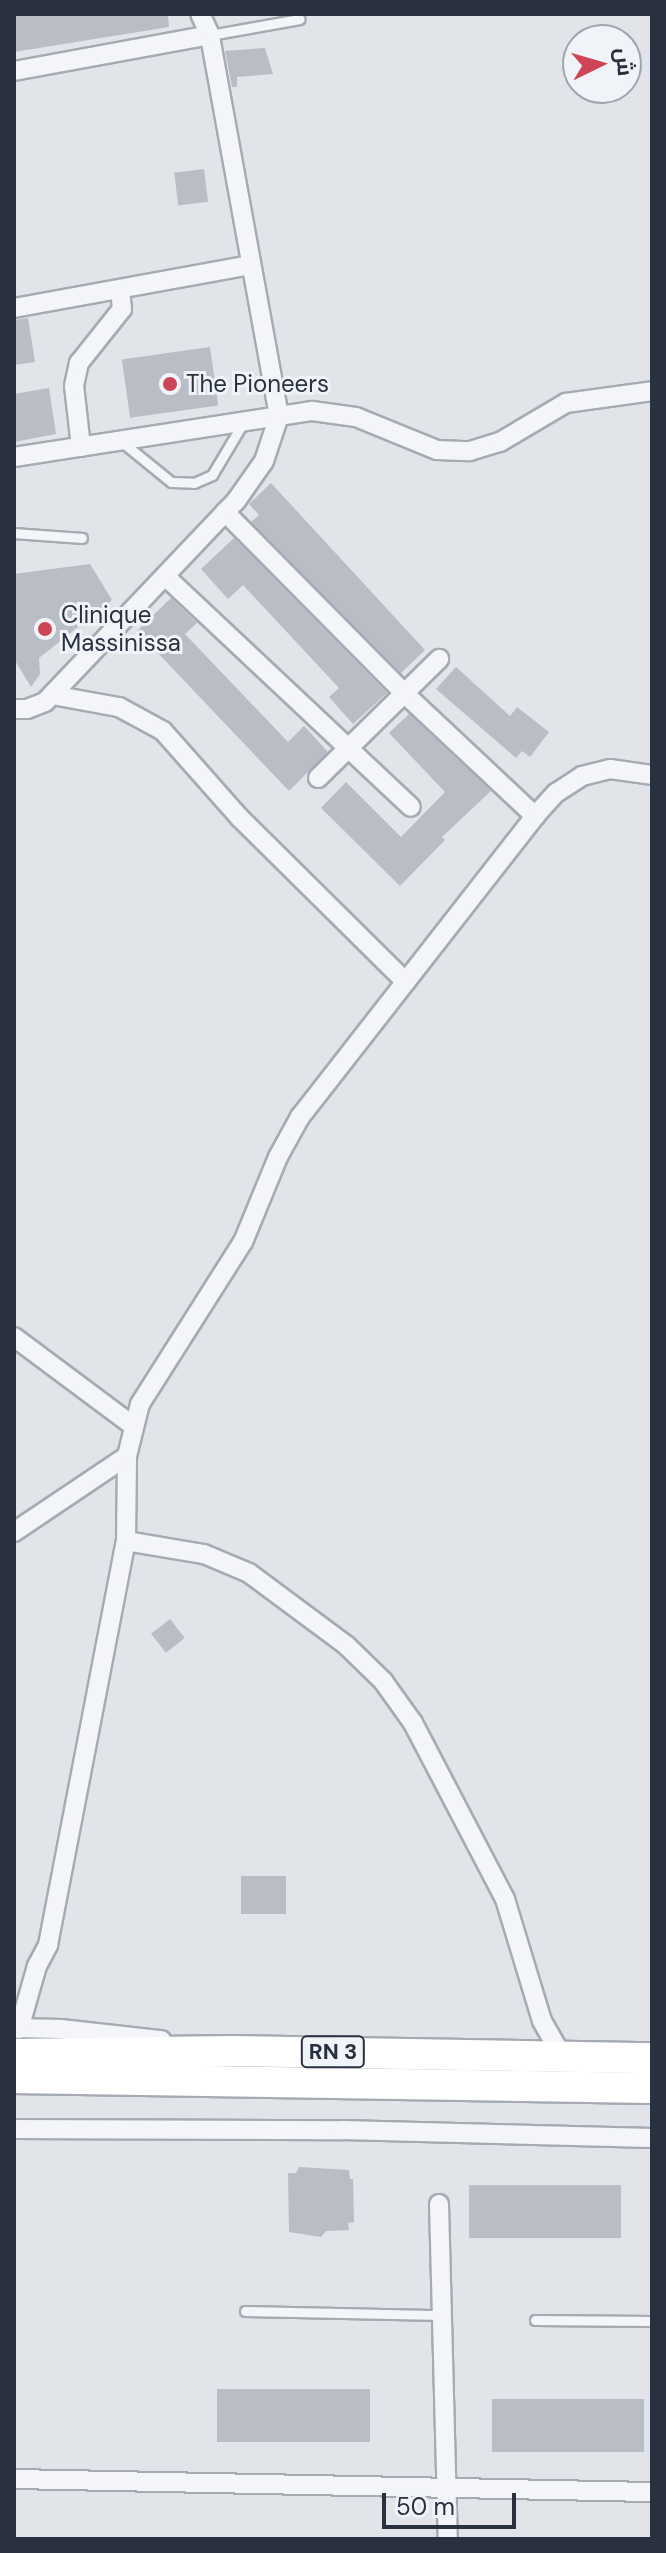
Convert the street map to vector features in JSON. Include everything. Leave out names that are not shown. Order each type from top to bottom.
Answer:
[{"type":"highway","name":"RN 3","points":[[16,2037],[231,2051],[652,2056]]},
{"type":"highway","name":"RN 3","points":[[14,2078],[652,2088]]},
{"type":"street","points":[[14,709],[37,707],[52,695],[225,512],[264,461],[279,416],[210,35],[200,14]]},
{"type":"street","points":[[14,71],[210,35]]},
{"type":"street","points":[[14,308],[251,265]]},
{"type":"street","points":[[81,447],[74,386],[79,363],[122,309],[120,289]]},
{"type":"street","points":[[14,457],[312,411],[342,413],[422,446],[470,451],[500,442],[566,403],[652,391]]},
{"type":"street","points":[[225,512],[404,693],[535,816]]},
{"type":"street","points":[[165,576],[411,807]]},
{"type":"street","points":[[318,778],[439,659]]},
{"type":"street","points":[[52,695],[119,707],[163,731],[240,818],[406,982]]},
{"type":"street","points":[[16,2037],[37,1966],[48,1945],[126,1541],[127,1456],[132,1425],[140,1404],[243,1242],[294,1127],[535,816],[556,793],[582,776],[610,769],[652,775]]},
{"type":"street","points":[[14,1337],[132,1425]]},
{"type":"street","points":[[14,1532],[127,1456]]},
{"type":"street","points":[[126,1541],[204,1554],[249,1573],[346,1645],[383,1681],[413,1723],[500,1888],[542,2021],[562,2056]]},
{"type":"street","points":[[14,2129],[358,2131],[652,2138]]},
{"type":"street","points":[[439,2204],[448,2539]]},
{"type":"street","points":[[14,2479],[652,2492]]},
{"type":"lane","points":[[210,35],[300,19]]},
{"type":"lane","points":[[120,441],[171,482],[194,483],[212,475],[244,421]]},
{"type":"lane","points":[[14,533],[82,538]]},
{"type":"lane","points":[[245,2311],[442,2315]]},
{"type":"lane","points":[[535,2320],[652,2321]]},
{"type":"building","points":[[14,14],[168,14],[169,27],[14,52]]},
{"type":"building","points":[[265,48],[273,74],[237,77],[237,87],[232,87],[225,51]]},
{"type":"building","points":[[204,169],[208,202],[178,205],[174,173]]},
{"type":"building","points":[[28,318],[35,362],[14,365],[14,320]]},
{"type":"building","name":"The Pioneers","points":[[210,347],[218,405],[130,418],[122,359]]},
{"type":"building","points":[[49,388],[56,434],[14,442],[14,394]]},
{"type":"building","points":[[271,483],[425,650],[401,673],[251,522],[259,515],[249,504]]},
{"type":"building","points":[[234,538],[387,693],[353,724],[329,697],[339,688],[243,585],[228,599],[201,569]]},
{"type":"building","name":"Clinique Massinissa","points":[[90,564],[112,600],[39,658],[40,674],[31,687],[14,659],[14,574]]},
{"type":"building","points":[[171,598],[197,623],[185,634],[288,742],[304,726],[328,752],[289,791],[137,631]]},
{"type":"building","points":[[456,667],[510,716],[517,707],[549,732],[530,757],[522,751],[516,758],[436,689]]},
{"type":"building","points":[[409,714],[491,791],[442,837],[445,840],[400,886],[321,808],[346,782],[401,837],[445,792],[389,733]]},
{"type":"building","points":[[170,1619],[185,1638],[166,1653],[151,1634]]},
{"type":"building","points":[[241,1876],[286,1876],[286,1914],[241,1914]]},
{"type":"building","points":[[299,2167],[349,2170],[350,2179],[353,2179],[354,2222],[348,2223],[349,2230],[326,2231],[321,2237],[289,2232],[288,2173],[296,2173]]},
{"type":"building","points":[[469,2185],[621,2185],[621,2238],[469,2238]]},
{"type":"building","points":[[217,2389],[370,2389],[370,2442],[217,2442]]},
{"type":"building","points":[[492,2399],[644,2399],[644,2452],[492,2452]]},
{"type":"place","name":"The Pioneers","points":[[170,384]]},
{"type":"place","name":"Clinique Massinissa","points":[[45,629]]}]
